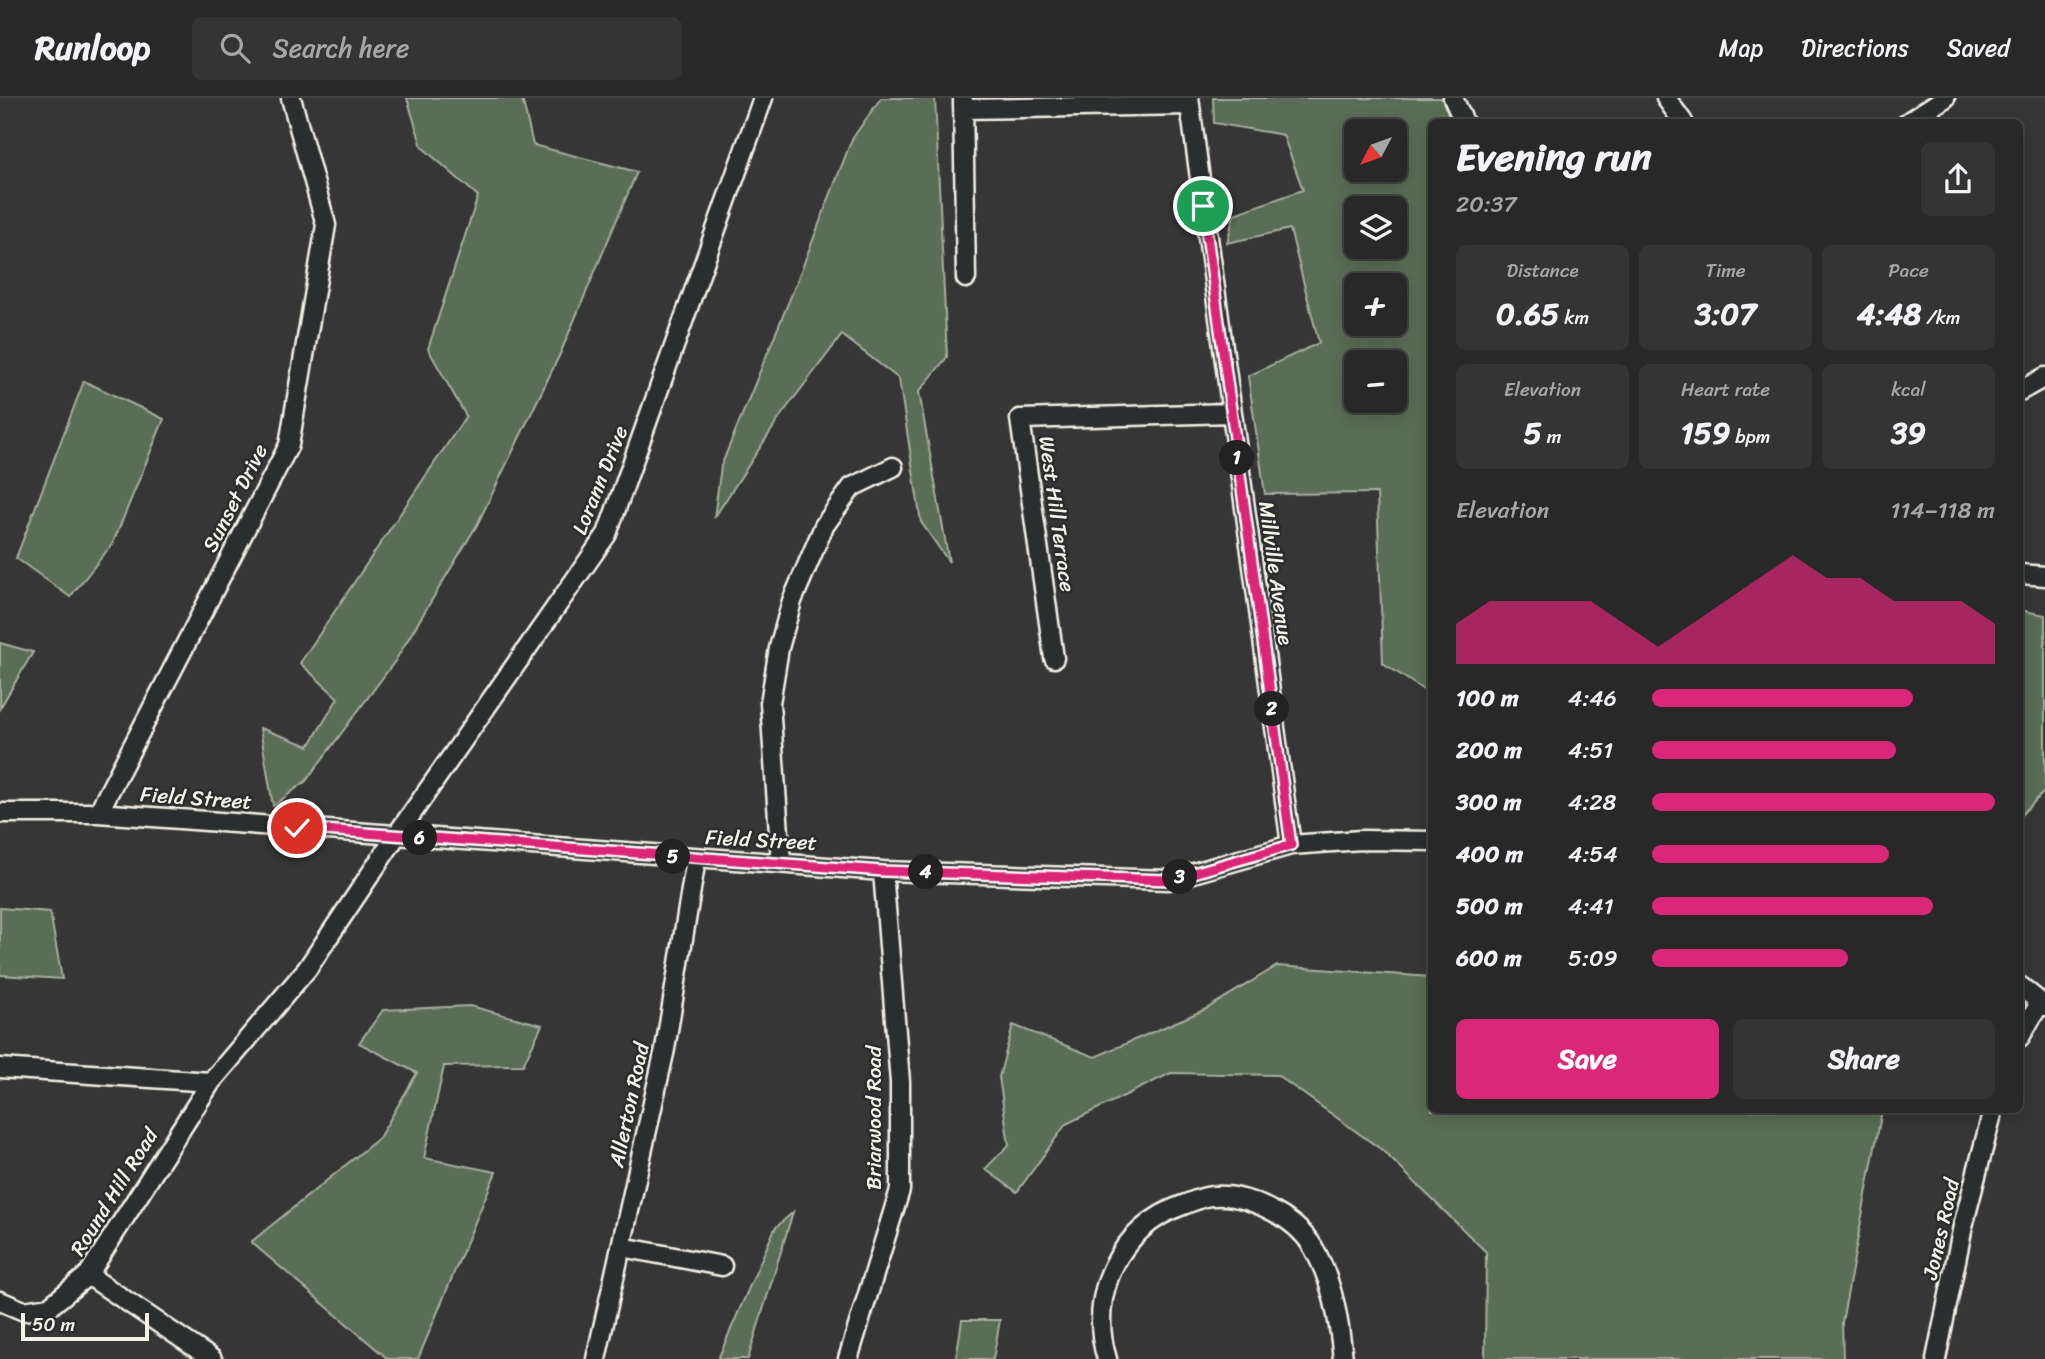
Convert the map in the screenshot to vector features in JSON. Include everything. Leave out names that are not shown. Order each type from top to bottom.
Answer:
[{"type":"street","name":"Sunset Drive","points":[[98,813],[289,445],[326,225],[291,98]]},
{"type":"street","name":"Lorann Drive","points":[[396,836],[607,534],[763,98]]},
{"type":"street","points":[[1453,98],[1463,119]]},
{"type":"street","points":[[1666,98],[1681,119]]},
{"type":"street","points":[[1913,119],[1945,98]]},
{"type":"street","points":[[966,278],[964,104],[1189,101]]},
{"type":"street","name":"Millville Avenue","points":[[1189,101],[1291,845]]},
{"type":"street","points":[[2023,389],[2045,377]]},
{"type":"street","name":"West Hill Terrace","points":[[1054,658],[1020,419],[1231,413]]},
{"type":"street","points":[[782,862],[770,703],[779,648],[792,601],[824,526],[852,488],[893,467]]},
{"type":"street","points":[[2023,574],[2045,576]]},
{"type":"street","name":"Field Street","points":[[0,813],[98,813],[883,871],[1169,880],[1291,845],[1362,839],[1428,841]]},
{"type":"street","name":"Round Hill Road","points":[[0,1301],[24,1311],[49,1307],[88,1275],[211,1082],[307,969],[396,836]]},
{"type":"street","name":"Allerton Road","points":[[596,1359],[664,1049],[696,859]]},
{"type":"street","name":"Briarwood Road","points":[[848,1359],[900,1190],[900,1082],[883,871]]},
{"type":"street","points":[[2023,988],[2042,1004],[2023,1032]]},
{"type":"street","points":[[0,1068],[211,1082]]},
{"type":"street","name":"Jones Road","points":[[1936,1359],[1963,1226],[1992,1113]]},
{"type":"street","points":[[1107,1359],[1101,1307],[1108,1272],[1124,1246],[1147,1222],[1178,1207],[1212,1196],[1236,1198],[1262,1205],[1289,1220],[1312,1245],[1331,1286],[1343,1359]]},
{"type":"street","points":[[622,1247],[722,1266]]},
{"type":"street","points":[[88,1275],[212,1359]]},
{"type":"green space","points":[[407,98],[522,98],[533,145],[637,172],[560,354],[477,525],[395,661],[306,781],[273,806],[260,728],[309,746],[338,698],[300,663],[466,416],[428,349],[478,196],[422,147]]},
{"type":"green space","points":[[881,98],[935,98],[947,357],[919,392],[949,562],[921,522],[899,379],[842,335],[782,414],[714,518],[721,466],[852,139]]},
{"type":"green space","points":[[1213,98],[1444,98],[1449,119],[1428,119],[1428,693],[1383,663],[1377,493],[1265,494],[1248,376],[1319,343],[1290,229],[1227,243],[1234,214],[1303,190],[1283,135],[1214,123]]},
{"type":"green space","points":[[84,381],[164,419],[113,543],[70,597],[16,558]]},
{"type":"green space","points":[[2023,611],[2045,615],[2045,791],[2023,813]]},
{"type":"green space","points":[[0,643],[33,652],[0,708]]},
{"type":"green space","points":[[0,908],[50,912],[62,979],[0,975]]},
{"type":"green space","points":[[1277,966],[1428,977],[1428,1113],[1881,1113],[1842,1322],[1843,1359],[1485,1359],[1486,1252],[1382,1150],[1277,1075],[1171,1073],[1066,1124],[1017,1192],[985,1169],[1009,1145],[999,1077],[1013,1025],[1095,1057],[1206,1009]]},
{"type":"green space","points":[[470,1006],[542,1025],[523,1065],[444,1066],[424,1158],[496,1172],[418,1359],[388,1359],[251,1242],[379,1138],[417,1073],[359,1043],[383,1010]]},
{"type":"green space","points":[[793,1212],[748,1359],[718,1359],[775,1228]]},
{"type":"green space","points":[[962,1320],[1000,1320],[993,1359],[956,1359]]},
{"type":"route","points":[[297,828],[883,871],[1169,880],[1291,845],[1203,206]]}]
